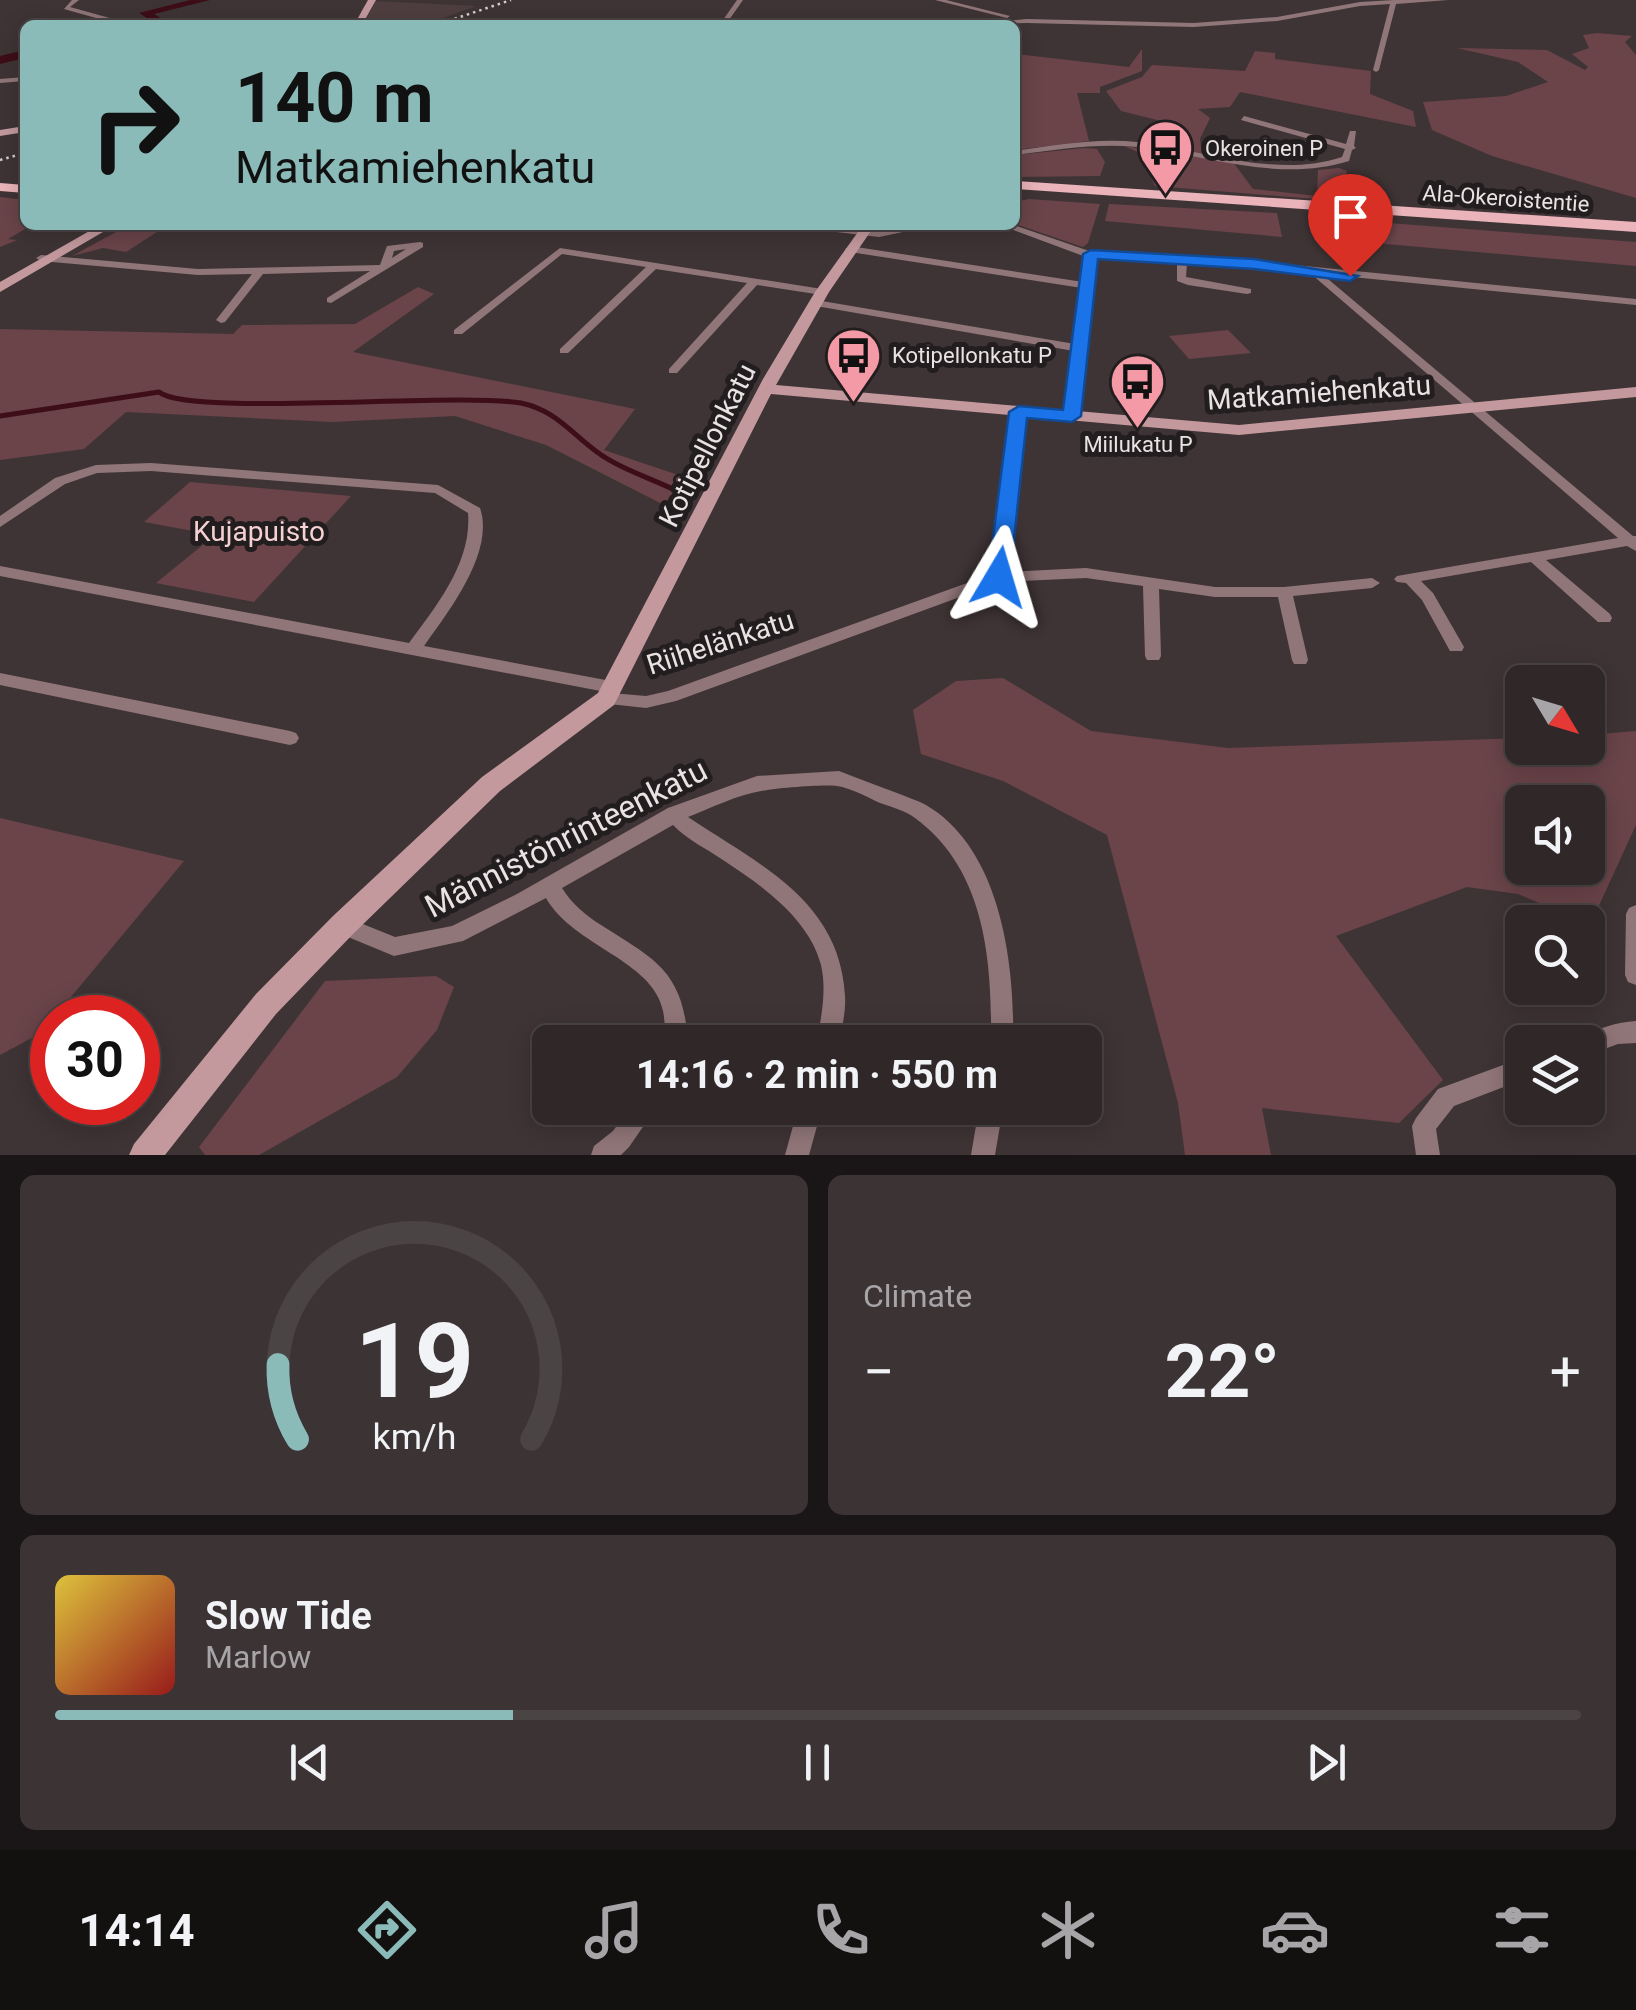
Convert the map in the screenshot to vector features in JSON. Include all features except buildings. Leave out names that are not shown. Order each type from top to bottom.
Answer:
[{"type":"main road","name":"Ala-Okeroistentie","points":[[1020,185],[1636,227]]},
{"type":"street","points":[[76,0],[66,8],[74,14],[119,20]]},
{"type":"street","points":[[938,0],[1027,21]]},
{"type":"street","points":[[1020,21],[1194,26],[1394,2],[1444,0]]},
{"type":"street","points":[[1376,70],[1394,2]]},
{"type":"street","points":[[1244,118],[1242,121],[1352,148]]},
{"type":"street","points":[[1020,152],[1117,143],[1201,158],[1314,168],[1338,163],[1352,148],[1354,134]]},
{"type":"street","points":[[0,285],[90,230]]},
{"type":"street","points":[[45,258],[100,230]]},
{"type":"street","name":"Kotipellonkatu","points":[[609,693],[766,389],[819,297],[865,230]]},
{"type":"street","points":[[1019,230],[1091,254],[1254,264],[1314,273],[1636,302]]},
{"type":"street","points":[[850,249],[1086,286]]},
{"type":"street","points":[[458,332],[560,251],[754,282],[1078,348]]},
{"type":"street","points":[[1072,416],[1091,254]]},
{"type":"street","points":[[45,258],[198,272],[384,268],[332,300]]},
{"type":"street","points":[[1182,261],[1182,279],[1188,282],[1247,291]]},
{"type":"street","points":[[564,350],[653,266]]},
{"type":"street","points":[[220,320],[260,270]]},
{"type":"street","points":[[1314,273],[1634,542]]},
{"type":"street","points":[[673,370],[754,282]]},
{"type":"street","name":"Matkamiehenkatu","points":[[766,389],[1239,430],[1636,392]]},
{"type":"street","points":[[999,577],[1019,412]]},
{"type":"street","points":[[0,523],[60,481],[96,469],[151,467],[438,488],[475,511],[479,528],[474,552],[413,650]]},
{"type":"street","points":[[1456,646],[1428,597],[1406,578],[1634,542]]},
{"type":"street","points":[[1533,556],[1604,618]]},
{"type":"street","name":"Riihelänkatu","points":[[0,570],[413,650],[646,702],[670,697],[999,577],[1086,573],[1215,592],[1284,592],[1372,583]]},
{"type":"street","points":[[1151,584],[1153,656]]},
{"type":"street","points":[[1284,592],[1300,660]]},
{"type":"street","points":[[0,680],[290,738]]},
{"type":"street","points":[[145,1155],[266,1004],[343,925],[491,784],[609,693]]},
{"type":"street","name":"Männistönrinteenkatu","points":[[343,925],[358,939],[381,948],[425,946],[458,936],[676,813],[725,791],[810,774],[861,782],[933,820],[959,850],[984,893],[999,961],[1001,1025]]},
{"type":"street","points":[[676,813],[682,824],[776,885],[808,917],[836,984],[837,1008],[832,1025]]},
{"type":"street","points":[[548,884],[574,920],[636,955],[660,980],[673,1007],[675,1025]]},
{"type":"street","points":[[1636,914],[1636,974]]},
{"type":"street","points":[[1605,1038],[1636,1032]]},
{"type":"street","points":[[1428,1155],[1424,1126],[1446,1098],[1505,1075]]},
{"type":"street","points":[[603,1155],[632,1125]]},
{"type":"street","points":[[797,1155],[805,1125]]},
{"type":"street","points":[[983,1155],[988,1125]]},
{"type":"shaded area","points":[[376,1],[476,6],[438,20],[366,20]]},
{"type":"green space","points":[[1583,35],[1632,36],[1625,42],[1636,55],[1636,198],[1492,156],[1432,130],[1423,102],[1506,96],[1548,82],[1518,62],[1457,48],[1547,50],[1585,70],[1588,67],[1572,54],[1589,48]]},
{"type":"green space","points":[[1142,49],[1142,71],[1100,87],[1100,93],[1077,93],[1089,141],[1020,149],[1020,55],[1129,67]]},
{"type":"green space","points":[[1255,51],[1275,53],[1275,59],[1371,71],[1370,94],[1413,111],[1416,127],[1240,92],[1230,107],[1198,109],[1210,118],[1200,139],[1202,156],[1158,148],[1161,121],[1121,111],[1106,91],[1142,77],[1152,65],[1245,71]]},
{"type":"green space","points":[[1124,146],[1233,162],[1253,189],[1317,196],[1318,170],[1347,171],[1340,201],[1155,186],[1140,153]]},
{"type":"green space","points":[[1097,149],[1105,162],[1100,176],[1020,177],[1020,154]]},
{"type":"green space","points":[[0,197],[20,199],[20,230],[23,230],[8,239],[17,240],[0,247]]},
{"type":"green space","points":[[1020,201],[1100,204],[1088,243],[1083,247],[1020,226]]},
{"type":"green space","points":[[1109,204],[1277,213],[1282,237],[1105,221]]},
{"type":"green space","points":[[1336,219],[1636,242],[1636,266],[1352,241]]},
{"type":"green space","points":[[120,230],[160,230],[126,252],[103,248],[72,256]]},
{"type":"green space","points":[[418,287],[434,294],[353,352],[635,409],[604,450],[696,481],[676,511],[546,445],[455,416],[332,422],[126,412],[84,449],[0,460],[0,329],[233,334],[242,325],[355,324]]},
{"type":"green space","points":[[1228,330],[1251,353],[1189,359],[1169,336]]},
{"type":"green space","name":"Kujapuisto","points":[[190,482],[351,496],[254,602],[156,583],[215,535],[144,522]]},
{"type":"green space","points":[[1003,678],[1091,731],[1228,748],[1505,739],[1505,765],[1605,765],[1605,734],[1636,731],[1636,825],[1599,905],[1544,905],[1518,894],[1467,887],[1336,936],[1443,1080],[1399,1123],[1262,1108],[1271,1155],[1185,1155],[1178,1103],[1107,835],[1003,781],[921,754],[913,710],[956,681]]},
{"type":"green space","points":[[0,818],[184,861],[73,995],[30,995],[30,1039],[0,1055]]},
{"type":"green space","points":[[436,976],[454,987],[437,1030],[397,1077],[259,1155],[205,1155],[199,1147],[325,981]]},
{"type":"waterway","points":[[157,20],[144,13],[205,0]]},
{"type":"waterway","points":[[0,60],[20,55]]},
{"type":"waterway","points":[[0,416],[159,392],[180,399],[219,403],[521,403],[553,417],[616,464],[679,492]]},
{"type":"railway","points":[[451,20],[511,0]]},
{"type":"railway","points":[[0,160],[20,154]]},
{"type":"place","name":"Okeroinen P","points":[[1166,197]]},
{"type":"place","name":"Kotipellonkatu P","points":[[853,404]]},
{"type":"place","name":"Miilukatu P","points":[[1138,430]]},
{"type":"route","points":[[999,577],[1019,412],[1072,416],[1091,254],[1254,264],[1350,276]]}]
